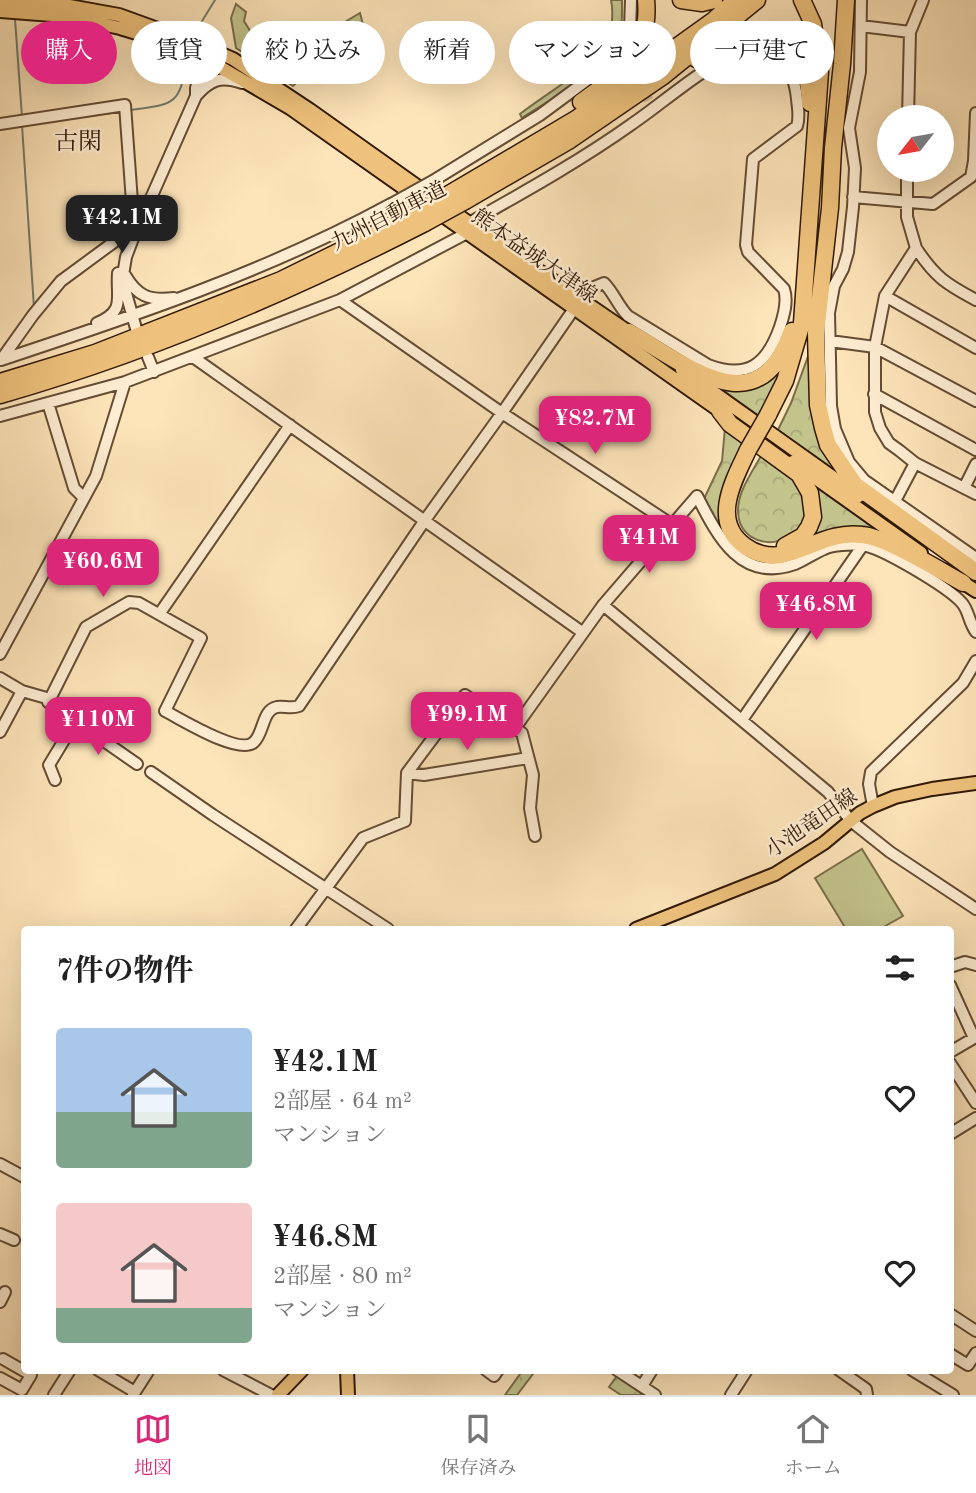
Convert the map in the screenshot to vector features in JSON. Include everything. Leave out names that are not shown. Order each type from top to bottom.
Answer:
[{"type":"highway","points":[[461,196],[629,64],[645,31],[646,0]]},
{"type":"highway","points":[[681,0],[714,0]]},
{"type":"highway","name":"九州自動車道","points":[[461,196],[576,119],[714,20],[736,0]]},
{"type":"highway","name":"九州自動車道","points":[[676,66],[757,0]]},
{"type":"highway","points":[[771,419],[794,358],[802,323],[807,270],[820,72],[813,24],[802,0]]},
{"type":"highway","points":[[809,0],[825,51],[833,148]]},
{"type":"highway","points":[[846,0],[824,272],[816,333],[818,405],[828,445],[855,485],[976,572]]},
{"type":"highway","points":[[676,70],[738,39],[776,39],[800,57],[806,73],[815,148]]},
{"type":"highway","name":"九州自動車道","points":[[0,395],[101,365],[212,323],[293,288],[570,139],[652,84]]},
{"type":"highway","name":"九州自動車道","points":[[0,382],[95,354],[281,280],[421,218]]},
{"type":"highway","points":[[629,332],[695,369],[728,383],[758,380],[770,372],[787,345],[807,270]]},
{"type":"highway","points":[[824,272],[795,375],[752,453],[732,483],[726,502],[726,515],[734,536],[752,551],[779,555],[821,539],[862,535],[883,540],[972,584]]},
{"type":"highway","points":[[720,411],[730,424],[799,474],[810,493],[813,517],[803,536],[795,542],[782,547],[757,546],[743,537],[735,523],[732,506],[752,453]]},
{"type":"main road","name":"熊本益城大津線","points":[[0,2],[69,6],[119,15],[136,21]]},
{"type":"main road","name":"熊本益城大津線","points":[[0,11],[65,16],[131,31]]},
{"type":"main road","name":"熊本益城大津線","points":[[227,56],[310,110],[468,228]]},
{"type":"main road","name":"熊本益城大津線","points":[[227,71],[290,108],[468,228],[578,304],[720,411],[972,584]]},
{"type":"main road","name":"熊本益城大津線","points":[[578,304],[629,332],[972,584]]},
{"type":"main road","name":"小池竜田線","points":[[644,926],[775,874],[824,843],[873,806],[907,794],[976,783]]},
{"type":"main road","points":[[277,1395],[298,1374]]},
{"type":"main road","points":[[347,1374],[348,1395]]},
{"type":"street","points":[[1,360],[187,296],[336,234],[436,179],[623,58],[630,28],[631,0]]},
{"type":"street","points":[[861,0],[860,72],[849,128],[855,168],[848,252],[831,296],[831,406],[840,444],[849,462],[864,480],[976,558]]},
{"type":"street","points":[[908,105],[910,32],[923,0]]},
{"type":"street","points":[[861,26],[910,32]]},
{"type":"street","points":[[0,416],[125,382],[340,300],[468,228],[572,164],[652,104],[724,60],[751,50],[767,51],[781,60],[792,73],[797,87],[797,126],[756,156],[751,169],[746,245],[748,252],[784,289],[786,296],[782,320],[768,355],[755,366],[737,370],[717,369],[628,316],[604,283],[587,290],[425,520],[299,706],[277,707],[269,711],[256,741],[244,746],[213,737],[165,711],[201,638],[160,613],[139,603],[129,602],[86,627],[48,702],[137,764]]},
{"type":"street","points":[[227,58],[233,59]]},
{"type":"street","points":[[60,341],[105,320],[116,310],[128,234],[190,94],[225,78],[241,83],[278,105],[290,108]]},
{"type":"street","points":[[196,92],[198,84]]},
{"type":"street","points":[[0,124],[125,105],[132,202],[125,228],[114,242],[61,281],[1,360]]},
{"type":"street","points":[[853,197],[933,204],[971,177],[975,162],[976,113]]},
{"type":"street","points":[[907,182],[907,218],[916,248],[931,271],[947,285],[976,300]]},
{"type":"street","points":[[916,248],[885,296],[875,347],[875,412],[889,443],[915,463],[976,494]]},
{"type":"street","points":[[122,275],[143,297],[165,299],[187,296]]},
{"type":"street","points":[[122,275],[137,332]]},
{"type":"street","points":[[885,296],[976,348]]},
{"type":"street","points":[[340,300],[502,413],[671,524]]},
{"type":"street","points":[[830,341],[875,347],[976,401]]},
{"type":"street","points":[[148,357],[154,372]]},
{"type":"street","points":[[192,357],[582,632]]},
{"type":"street","points":[[0,654],[96,476],[125,382]]},
{"type":"street","points":[[874,394],[976,450]]},
{"type":"street","points":[[48,403],[74,488],[84,498]]},
{"type":"street","points":[[160,613],[290,425]]},
{"type":"street","points":[[895,501],[915,463]]},
{"type":"street","points":[[964,488],[976,464]]},
{"type":"street","points":[[515,728],[603,605],[697,496],[719,537],[742,560],[757,566],[779,568],[797,563],[826,548],[863,545],[926,575],[952,592],[965,607],[976,632]]},
{"type":"street","points":[[742,720],[863,545]]},
{"type":"street","points":[[791,594],[817,613]]},
{"type":"street","points":[[603,605],[828,792],[851,821],[890,852],[976,909]]},
{"type":"street","points":[[873,806],[869,784],[871,772],[963,682],[976,661]]},
{"type":"street","points":[[0,678],[22,691],[50,699]]},
{"type":"street","points":[[0,732],[22,691]]},
{"type":"street","points":[[298,926],[363,838],[405,821],[407,774],[466,695],[522,733],[533,775],[530,808],[535,836]]},
{"type":"street","points":[[55,780],[49,765],[75,723]]},
{"type":"street","points":[[407,774],[424,775],[528,758]]},
{"type":"street","points":[[151,772],[383,926]]},
{"type":"street","points":[[954,966],[965,962],[976,965]]},
{"type":"street","points":[[954,994],[974,1038],[954,1050]]},
{"type":"street","points":[[954,1069],[976,1103]]},
{"type":"street","points":[[954,1130],[976,1118]]},
{"type":"street","points":[[0,1164],[21,1175]]},
{"type":"street","points":[[0,1234],[14,1240]]},
{"type":"street","points":[[954,1317],[976,1331]]},
{"type":"street","points":[[954,1356],[968,1365],[976,1353]]},
{"type":"street","points":[[3,1359],[21,1369]]},
{"type":"street","points":[[0,1378],[22,1390],[29,1374]]},
{"type":"street","points":[[54,1395],[67,1374]]},
{"type":"street","points":[[104,1374],[134,1393],[146,1374]]},
{"type":"street","points":[[233,1374],[277,1395]]},
{"type":"street","points":[[247,1381],[251,1374]]},
{"type":"street","points":[[623,1374],[656,1395]]},
{"type":"street","points":[[642,1386],[650,1374]]},
{"type":"street","points":[[731,1395],[744,1374]]},
{"type":"street","points":[[845,1374],[866,1389],[867,1395]]},
{"type":"street","points":[[919,1374],[953,1395]]},
{"type":"green space","points":[[611,0],[622,0],[621,21],[612,21]]},
{"type":"green space","points":[[236,4],[246,12],[244,21],[241,21],[241,51],[236,48],[231,18]]},
{"type":"green space","points":[[360,13],[362,21],[347,21]]},
{"type":"green space","points":[[561,84],[575,84],[522,118],[520,114]]},
{"type":"green space","points":[[810,351],[849,485],[776,434],[791,403]]},
{"type":"green space","points":[[786,360],[762,424],[695,377]]},
{"type":"green space","points":[[725,428],[749,444],[732,472],[732,543],[703,501],[722,461]]},
{"type":"green space","points":[[762,454],[800,484],[807,510],[802,525],[792,535],[779,541],[764,542],[751,537],[741,526],[739,502]]},
{"type":"green space","points":[[811,482],[881,531],[879,536],[800,543],[809,533]]},
{"type":"green space","points":[[862,849],[903,916],[885,926],[844,926],[815,878]]},
{"type":"green space","points":[[520,1374],[533,1374],[517,1395],[505,1395]]},
{"type":"green space","points":[[617,1376],[644,1395],[621,1395],[609,1387]]},
{"type":"waterway","points":[[202,21],[215,0]]},
{"type":"waterway","points":[[15,19],[22,117]]},
{"type":"waterway","points":[[130,110],[172,101],[182,84]]},
{"type":"waterway","points":[[95,115],[120,112]]},
{"type":"waterway","points":[[22,125],[34,308]]},
{"type":"tunnel","points":[[639,85],[649,100]]},
{"type":"district","name":"古閑","points":[[78,143]]}]
